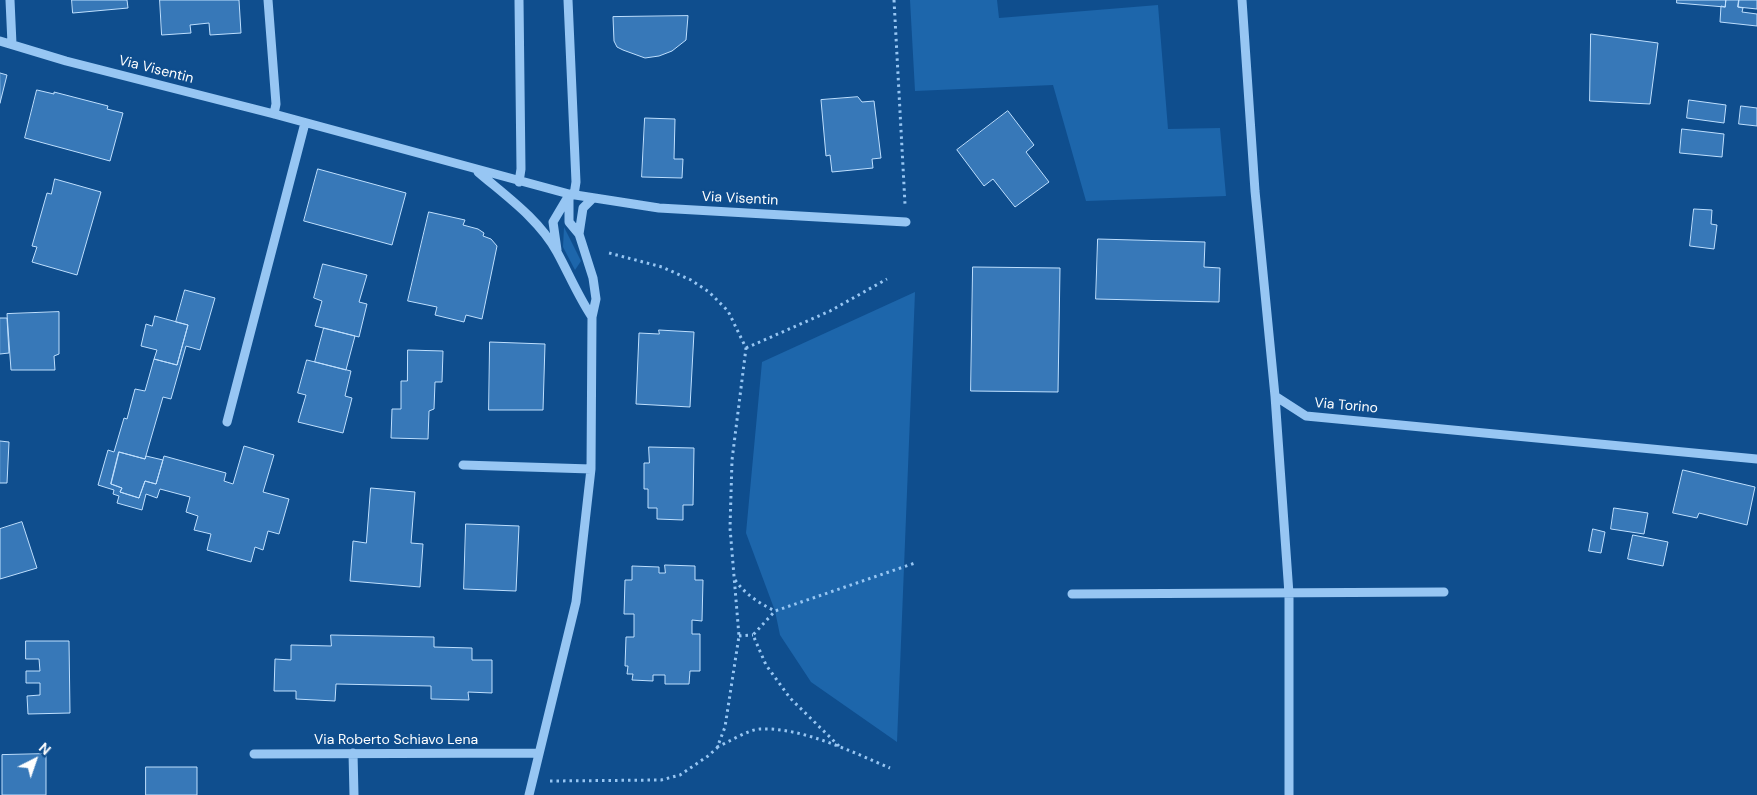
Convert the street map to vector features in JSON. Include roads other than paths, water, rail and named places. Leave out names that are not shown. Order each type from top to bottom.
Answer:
[{"type":"street","points":[[10,0],[12,44]]},
{"type":"street","points":[[268,0],[276,104],[274,114]]},
{"type":"street","points":[[519,0],[521,159],[519,182]]},
{"type":"street","points":[[529,795],[576,602],[591,469],[592,318],[596,299],[593,278],[579,234],[570,222],[572,195],[576,182],[568,0]]},
{"type":"street","points":[[1242,0],[1255,192],[1275,396],[1289,594],[1289,795]]},
{"type":"street","name":"Via Visentin","points":[[0,41],[66,61],[274,114],[572,195],[659,208],[906,222]]},
{"type":"street","points":[[227,422],[305,123]]},
{"type":"street","points":[[475,170],[533,219],[557,251],[577,293],[592,318]]},
{"type":"street","points":[[557,251],[553,222],[572,195]]},
{"type":"street","points":[[579,234],[583,208],[592,198]]},
{"type":"street","name":"Via Torino","points":[[1275,396],[1306,416],[1757,459]]},
{"type":"street","points":[[464,465],[591,469]]},
{"type":"street","points":[[1072,594],[1444,592]]},
{"type":"street","points":[[353,753],[354,795]]},
{"type":"street","name":"Via Roberto Schiavo Lena","points":[[254,754],[538,754]]}]
